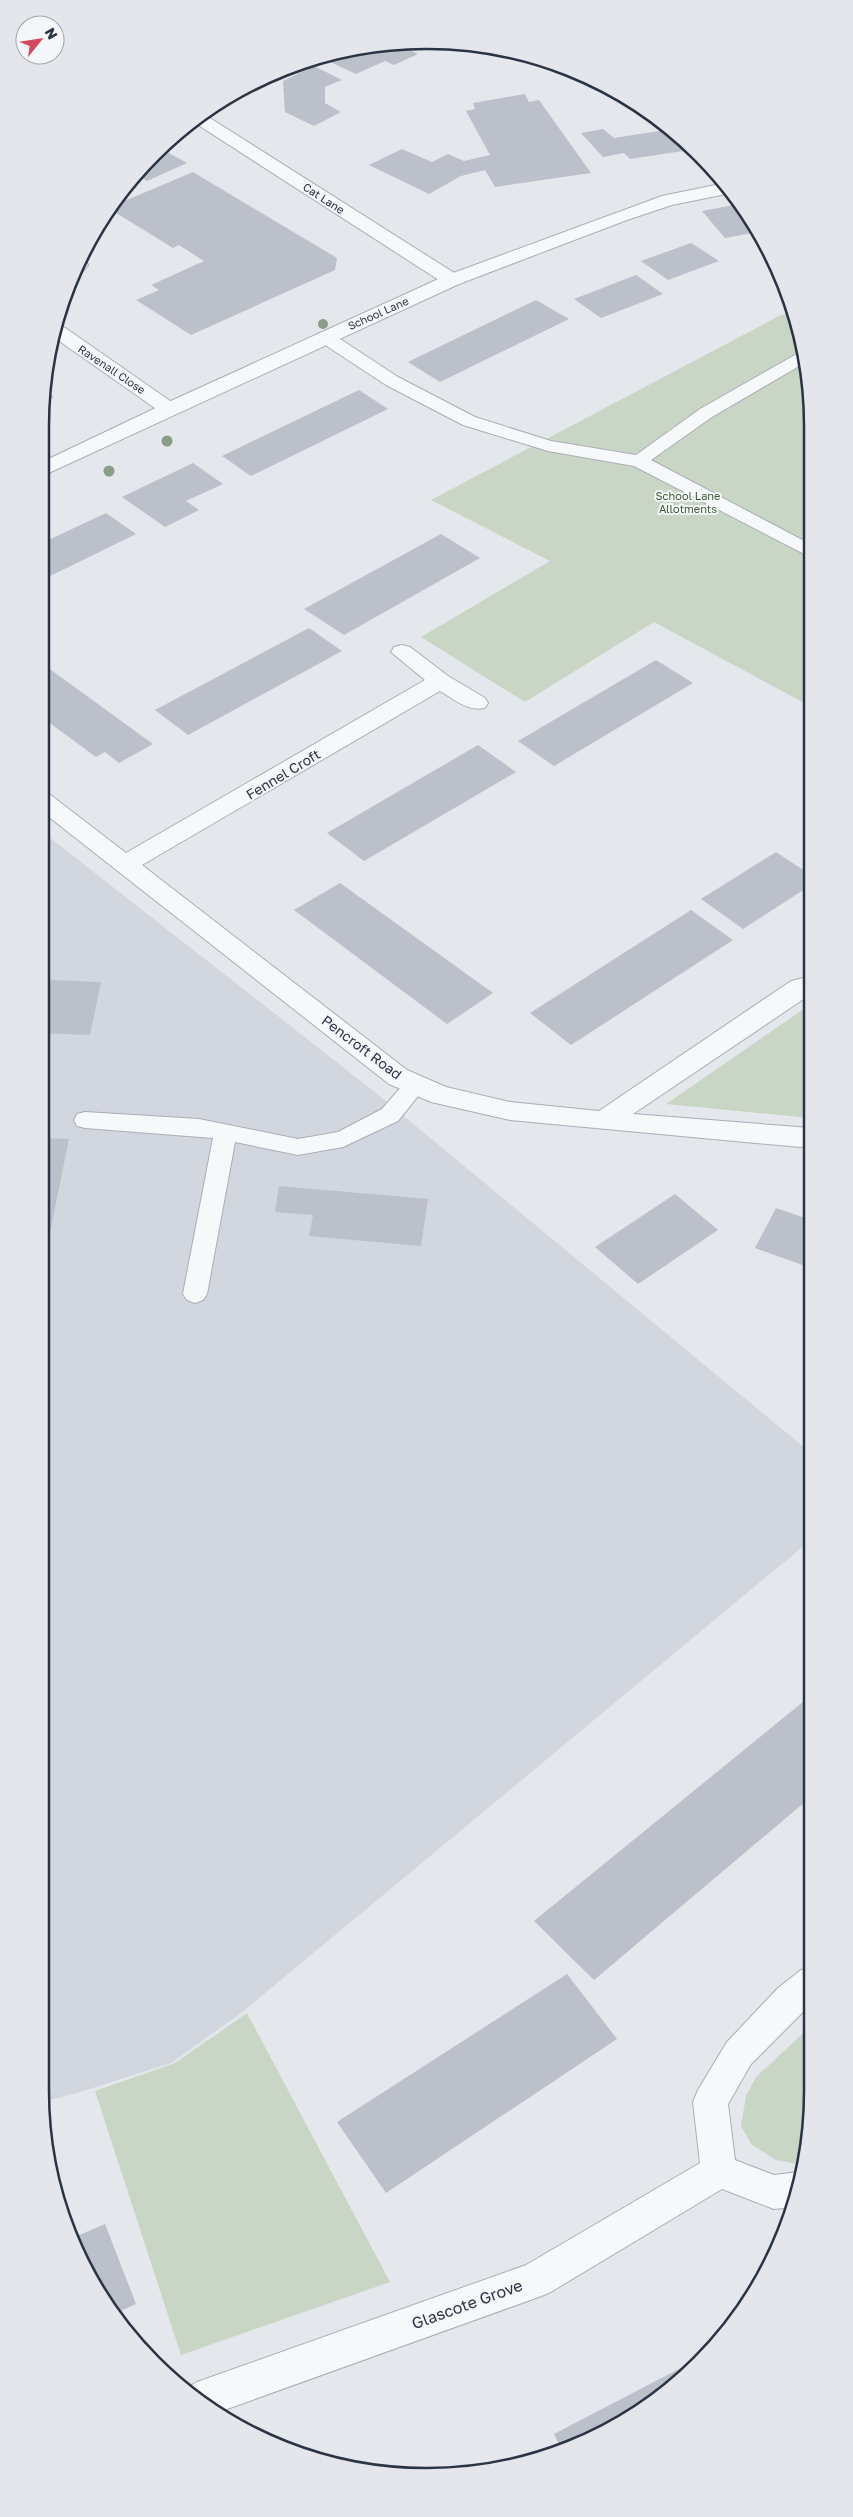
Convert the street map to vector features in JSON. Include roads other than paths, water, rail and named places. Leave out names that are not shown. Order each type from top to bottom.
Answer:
[{"type":"street","name":"Cat Lane","points":[[205,121],[452,280]]},
{"type":"street","name":"School Lane","points":[[49,467],[324,337],[452,280],[620,216],[668,200],[720,190]]},
{"type":"street","name":"Ravenall Close","points":[[61,334],[169,409]]},
{"type":"street","points":[[402,652],[440,681],[477,702]]},
{"type":"street","name":"Fennel Croft","points":[[124,864],[208,818],[440,681]]},
{"type":"street","name":"Pencroft Road","points":[[49,805],[398,1076],[416,1085],[440,1095],[510,1111],[604,1121],[804,1137]]},
{"type":"street","points":[[604,1121],[800,986],[804,986]]},
{"type":"street","points":[[790,2190],[774,2192],[719,2171],[710,2102],[739,2052],[790,1999],[804,1988]]},
{"type":"street","name":"Glascote Grove","points":[[207,2397],[536,2280],[719,2171]]},
{"type":"lane","points":[[324,337],[392,381],[469,421],[548,446],[639,461],[804,548]]},
{"type":"lane","points":[[639,461],[706,413],[798,359]]},
{"type":"lane","points":[[85,1120],[199,1127],[298,1147],[343,1138],[390,1115],[416,1085]]},
{"type":"lane","points":[[195,1294],[225,1133]]},
{"type":"park label","name":"School Lane Allotments","points":[[688,501]]}]
